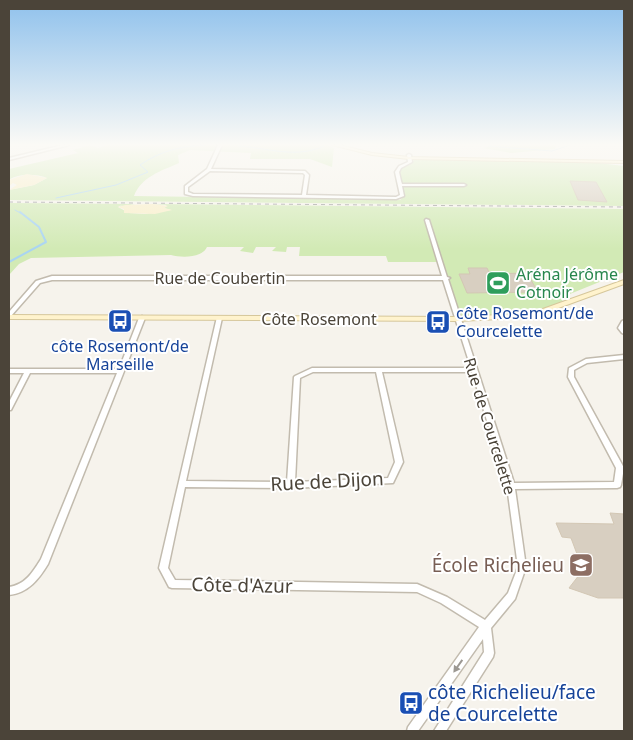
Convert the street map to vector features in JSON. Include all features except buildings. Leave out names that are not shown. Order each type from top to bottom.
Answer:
[{"type":"main road","name":"Côte Rosemont","points":[[9,316],[458,319],[522,316],[536,313],[624,282]]},
{"type":"street","points":[[196,180],[186,187],[186,193],[192,195],[396,198],[402,196],[399,180]]},
{"type":"street","points":[[304,197],[306,180]]},
{"type":"street","points":[[400,183],[464,185]]},
{"type":"street","name":"Rue de Courcelette","points":[[412,731],[486,626],[512,596],[522,567],[511,486],[427,220]]},
{"type":"street","name":"Rue de Coubertin","points":[[9,316],[38,282],[52,278],[446,278]]},
{"type":"street","points":[[9,591],[13,591],[34,579],[45,561],[142,318]]},
{"type":"street","name":"Côte d'Azur","points":[[219,318],[163,568],[172,584],[417,588],[444,600],[486,626]]},
{"type":"street","points":[[624,322],[621,328],[624,332]]},
{"type":"street","points":[[511,486],[617,485],[620,468],[571,377],[571,369],[586,361],[624,357]]},
{"type":"street","points":[[292,485],[297,378],[312,370],[474,370]]},
{"type":"street","points":[[9,371],[121,371]]},
{"type":"street","points":[[9,408],[28,371]]},
{"type":"street","name":"Rue de Dijon","points":[[183,484],[292,485],[390,481],[398,462],[379,371]]},
{"type":"street","points":[[440,731],[489,653],[486,626]]},
{"type":"green space","points":[[44,180],[146,180],[137,189],[134,196],[400,200],[405,196],[401,180],[624,180],[624,206],[9,200],[9,190],[34,185]]},
{"type":"green space","points":[[9,203],[135,204],[125,206],[140,206],[133,208],[120,207],[122,205],[118,207],[129,213],[145,214],[171,210],[164,208],[167,206],[165,205],[153,204],[624,209],[624,272],[565,296],[560,304],[547,308],[508,315],[455,319],[437,262],[388,262],[386,256],[299,256],[300,247],[287,247],[286,252],[272,251],[276,247],[256,247],[253,253],[240,251],[244,247],[207,247],[201,253],[186,257],[171,255],[31,258],[19,264],[9,275]]},
{"type":"sand","points":[[9,180],[44,180],[34,185],[9,190],[17,185],[13,183],[9,186]]},
{"type":"sand","points":[[153,204],[168,206],[164,208],[172,210],[155,214],[124,213],[124,209],[118,207],[125,205]]},
{"type":"waterway","points":[[56,198],[116,185],[129,180]]},
{"type":"waterway","points":[[15,210],[22,214]]},
{"type":"waterway","points":[[9,262],[46,242],[39,227],[20,212]]},
{"type":"railway","points":[[9,202],[624,207]]},
{"type":"place","name":"Aréna Jérôme Cotnoir","points":[[498,283]]},
{"type":"place","name":"côte Rosemont/de Marseille","points":[[120,321]]},
{"type":"place","name":"côte Rosemont/de Courcelette","points":[[438,322]]},
{"type":"place","name":"École Richelieu","points":[[581,565]]},
{"type":"place","name":"côte Richelieu/face de Courcelette","points":[[411,703]]}]
